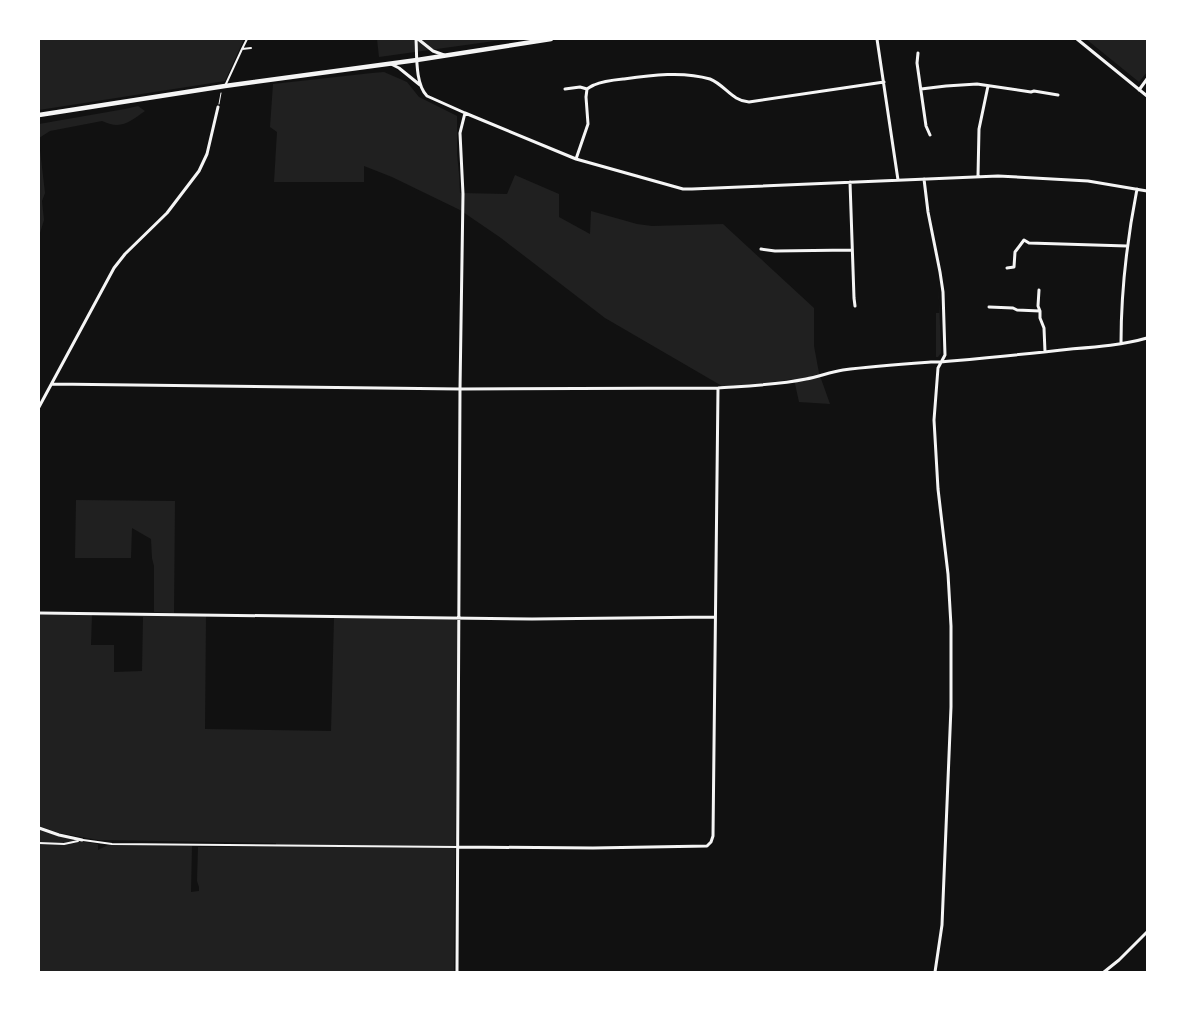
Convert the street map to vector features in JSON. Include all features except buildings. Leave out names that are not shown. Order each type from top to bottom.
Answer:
[{"type":"main road","points":[[39,115],[551,39]]},
{"type":"street","points":[[417,39],[444,55]]},
{"type":"street","points":[[417,39],[420,85],[422,91],[427,96],[576,159],[683,188],[998,176],[1088,181],[1147,191]]},
{"type":"street","points":[[877,39],[898,180]]},
{"type":"street","points":[[1077,39],[1147,96]]},
{"type":"street","points":[[918,53],[917,63],[920,89],[926,126],[930,135]]},
{"type":"street","points":[[388,63],[399,68],[420,85]]},
{"type":"street","points":[[565,89],[580,87],[587,89],[609,81],[650,76],[694,76],[716,82],[736,99],[749,102],[884,82]]},
{"type":"street","points":[[1139,90],[1147,79]]},
{"type":"street","points":[[920,89],[977,84],[1058,95]]},
{"type":"street","points":[[978,176],[979,129],[988,86]]},
{"type":"street","points":[[576,159],[588,124],[587,89]]},
{"type":"street","points":[[39,407],[114,268],[125,254],[166,213],[199,171],[207,154],[218,107]]},
{"type":"street","points":[[457,972],[460,389],[463,199],[460,133],[465,113]]},
{"type":"street","points":[[924,179],[928,212],[943,292],[945,355],[938,368],[934,420],[938,489],[948,574],[951,626],[951,707],[942,925],[935,972]]},
{"type":"street","points":[[850,182],[855,306]]},
{"type":"street","points":[[1121,343],[1121,310],[1127,246],[1137,189]]},
{"type":"street","points":[[1007,268],[1014,267],[1015,252],[1024,240],[1029,243],[1127,246]]},
{"type":"street","points":[[761,249],[775,251],[852,250]]},
{"type":"street","points":[[1038,290],[1038,306],[1044,328],[1045,352]]},
{"type":"street","points":[[989,307],[1040,311]]},
{"type":"street","points":[[52,384],[460,389],[718,388],[789,382],[844,370],[1045,352],[1147,338]]},
{"type":"street","points":[[458,847],[602,848],[707,846],[711,842],[714,836],[718,388]]},
{"type":"street","points":[[39,613],[532,619],[715,617]]},
{"type":"street","points":[[39,828],[82,840]]},
{"type":"street","points":[[1104,972],[1147,932]]},
{"type":"lane","points":[[225,86],[247,39]]},
{"type":"lane","points":[[242,49],[251,48]]},
{"type":"lane","points":[[39,843],[64,844],[82,840],[112,844],[458,847]]},
{"type":"path","points":[[218,107],[221,93],[225,86]]},
{"type":"shaded area","points":[[39,39],[244,39],[225,81],[39,110]]},
{"type":"shaded area","points":[[377,39],[509,39],[379,57]]},
{"type":"shaded area","points":[[1086,39],[1147,39],[1147,72],[1139,82]]},
{"type":"shaded area","points":[[384,72],[407,82],[419,97],[457,116],[460,193],[507,194],[515,175],[559,194],[559,217],[590,234],[591,211],[637,224],[652,226],[723,224],[814,308],[814,346],[819,373],[830,404],[799,402],[794,379],[722,386],[605,318],[501,238],[460,210],[392,177],[364,166],[364,182],[274,182],[277,132],[270,127],[273,84]]},
{"type":"shaded area","points":[[138,106],[145,111],[120,125],[102,121],[50,131],[39,138],[39,124]]},
{"type":"shaded area","points":[[39,142],[45,193],[42,201],[44,220],[39,236]]},
{"type":"shaded area","points":[[936,313],[940,313],[941,353],[936,357]]},
{"type":"shaded area","points":[[76,500],[175,501],[174,613],[154,612],[154,566],[151,539],[132,528],[131,558],[75,558]]},
{"type":"shaded area","points":[[39,615],[92,615],[91,645],[114,645],[114,672],[142,671],[143,617],[113,615],[206,616],[205,729],[331,731],[334,618],[456,620],[458,624],[454,972],[39,972],[39,830],[73,840],[98,844],[98,850],[108,845],[192,846],[191,892],[199,891],[197,881],[198,847],[276,846],[276,843],[98,840],[59,833],[39,826]]}]
